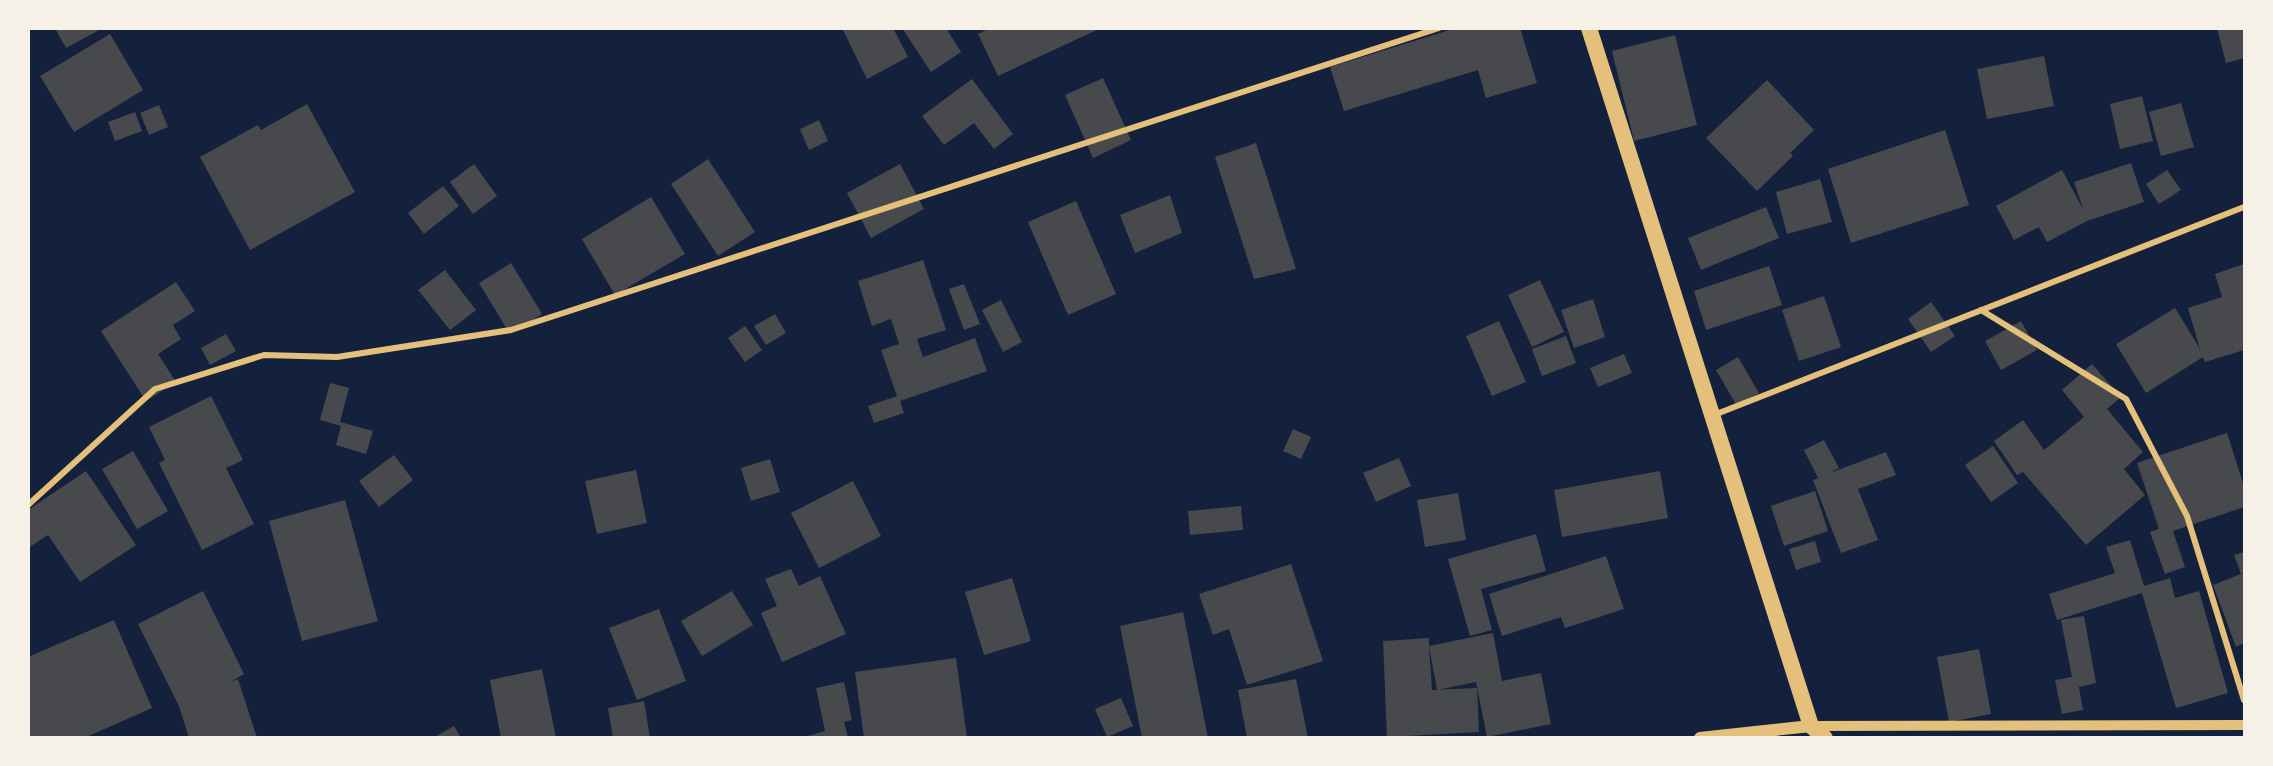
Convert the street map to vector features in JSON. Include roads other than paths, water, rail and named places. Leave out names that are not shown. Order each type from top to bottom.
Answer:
[{"type":"highway","points":[[1589,28],[1714,415],[1811,726],[1825,738]]},
{"type":"main road","points":[[1700,738],[1811,726]]},
{"type":"street","points":[[28,505],[154,388],[264,355],[337,357],[511,330],[1439,28]]},
{"type":"street","points":[[1714,415],[2244,207]]},
{"type":"street","points":[[1981,310],[2126,399],[2187,516],[2244,699]]},
{"type":"street","points":[[1811,726],[2244,725]]}]
